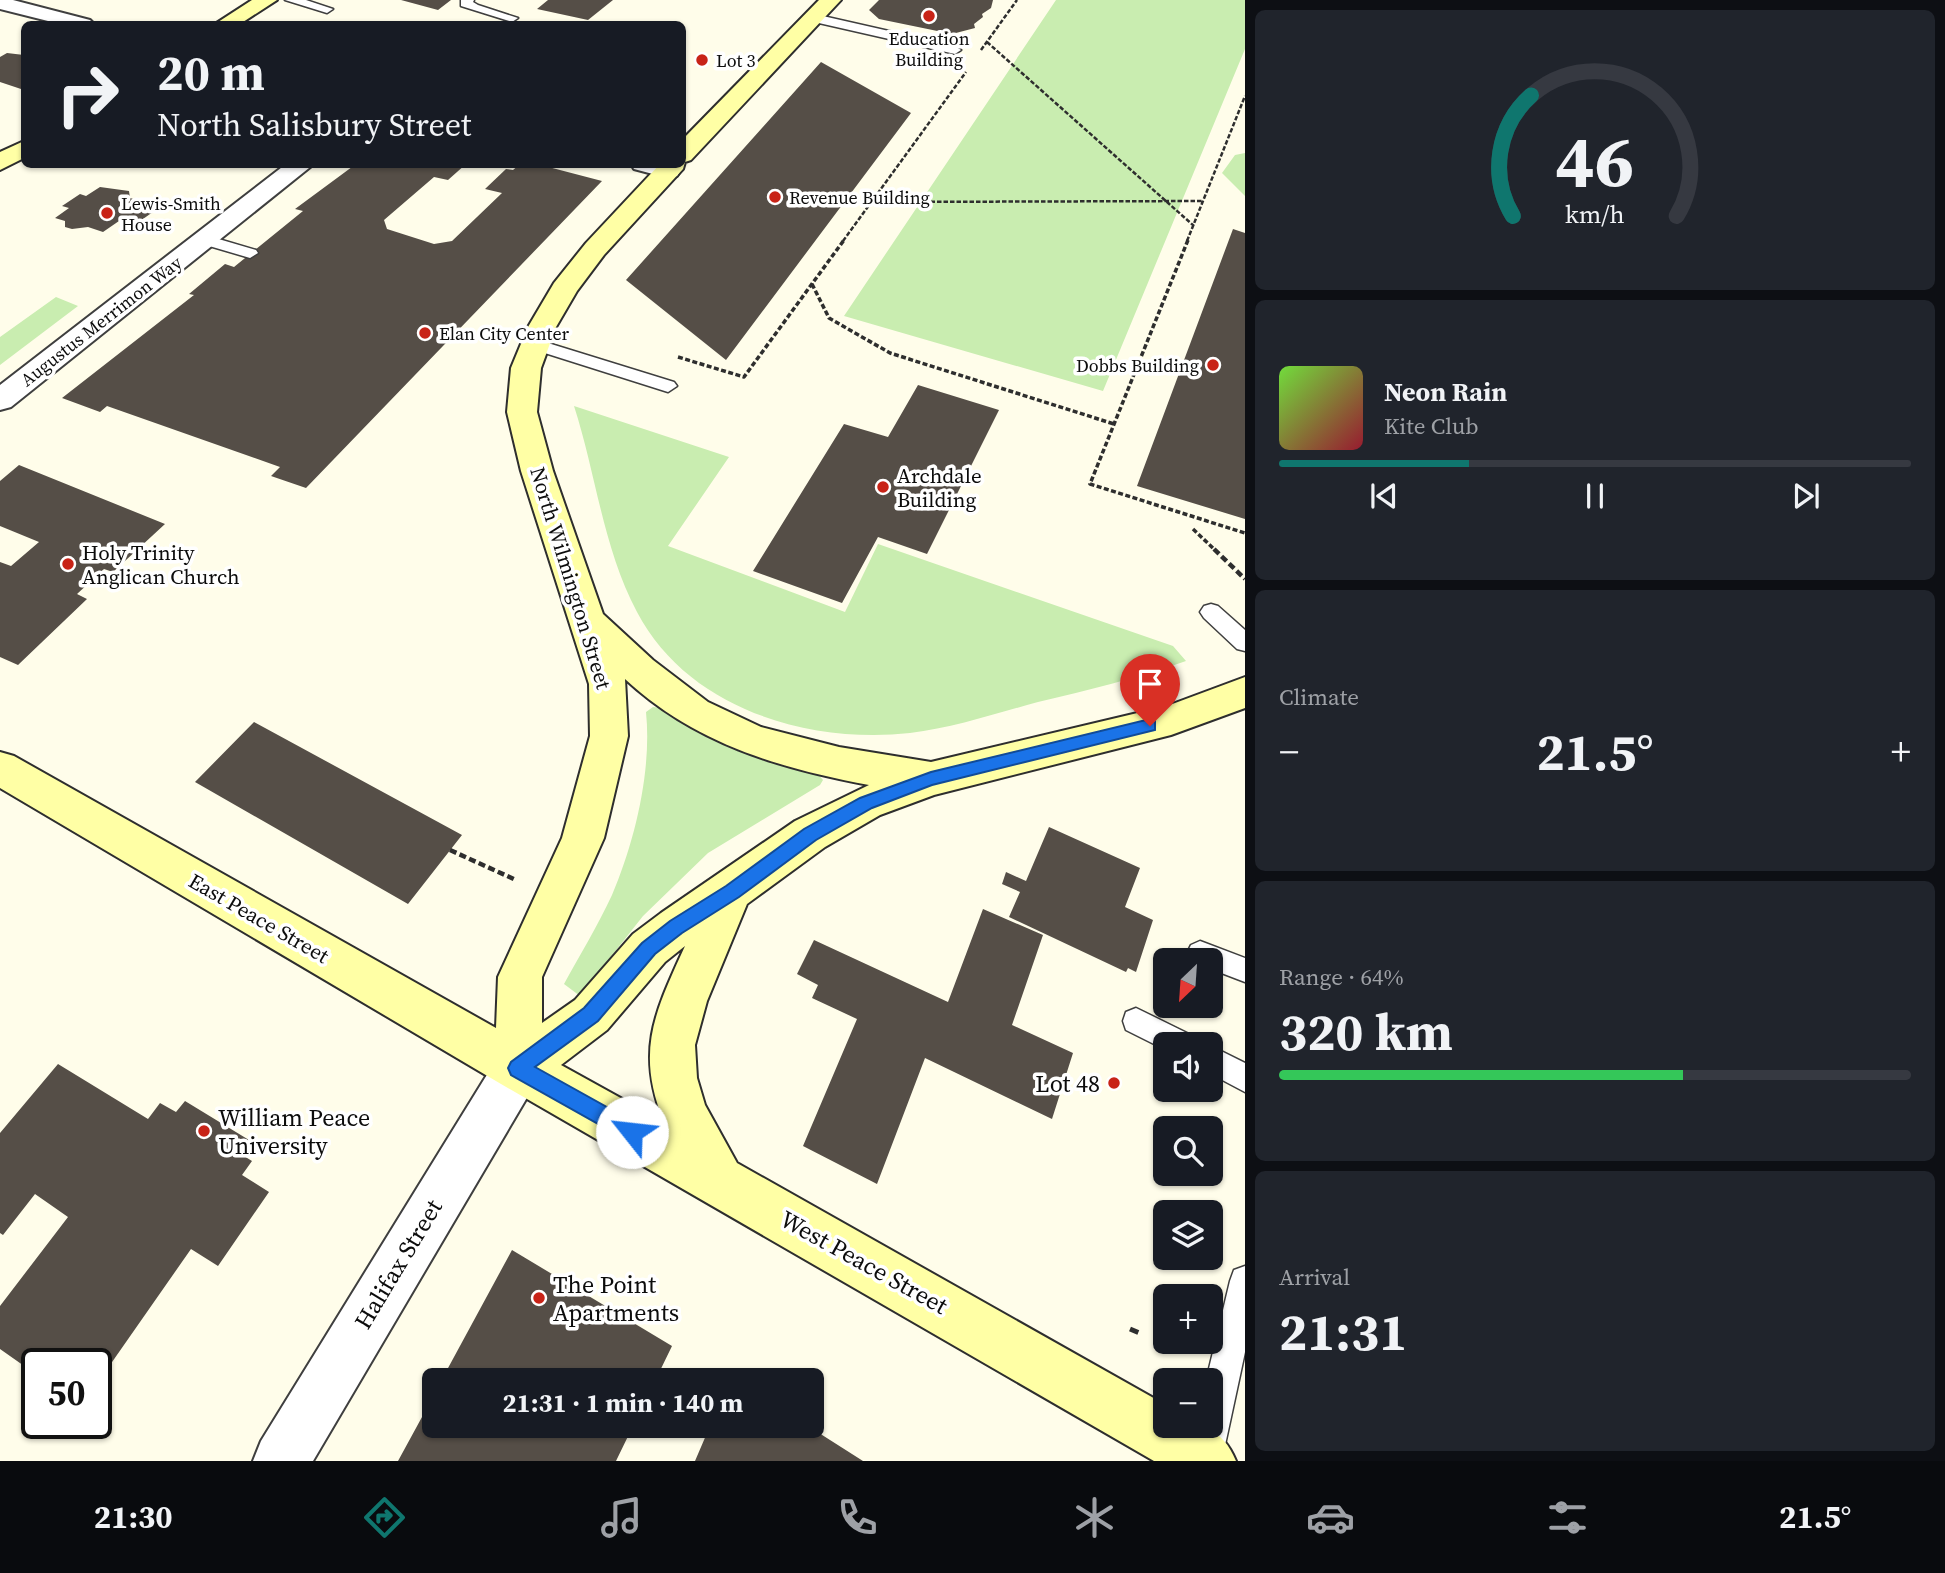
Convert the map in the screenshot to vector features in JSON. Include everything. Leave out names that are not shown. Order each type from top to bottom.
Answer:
[{"type":"main road","points":[[231,21],[267,0]]},
{"type":"main road","name":"North Wilmington Street","points":[[686,145],[831,0]]},
{"type":"main road","points":[[0,163],[21,150]]},
{"type":"main road","name":"North Wilmington Street","points":[[518,1068],[520,977],[583,838],[609,736],[608,684],[537,471],[522,412],[526,368],[535,344],[564,289],[664,168]]},
{"type":"main road","points":[[588,621],[656,685],[694,713],[732,732],[819,760],[931,779]]},
{"type":"main road","points":[[518,1068],[591,1015],[649,948],[676,927],[732,891],[810,834],[866,803],[931,779],[1171,720],[1245,692]]},
{"type":"main road","name":"East Peace Street","points":[[0,768],[518,1068]]},
{"type":"main road","points":[[719,1180],[682,1110],[670,1058],[691,985],[732,891]]},
{"type":"main road","name":"West Peace Street","points":[[518,1068],[719,1180],[1206,1460]]},
{"type":"street","points":[[0,3],[71,21]]},
{"type":"street","name":"Augustus Merrimon Way","points":[[0,400],[297,168]]},
{"type":"street","name":"Halifax Street","points":[[281,1461],[518,1068]]},
{"type":"lane","points":[[291,0],[327,9]]},
{"type":"lane","points":[[468,0],[465,3],[474,8],[512,18]]},
{"type":"lane","points":[[814,18],[955,50]]},
{"type":"lane","points":[[205,240],[250,253]]},
{"type":"lane","points":[[535,344],[668,386]]},
{"type":"lane","points":[[1211,612],[1245,643]]},
{"type":"lane","points":[[1223,962],[1245,970]]},
{"type":"lane","points":[[1136,1021],[1158,1032]]},
{"type":"lane","points":[[1223,1066],[1245,1078]]},
{"type":"lane","points":[[1206,1460],[1245,1281]]},
{"type":"path","points":[[979,53],[1017,0]]},
{"type":"path","points":[[987,42],[1194,226]]},
{"type":"path","points":[[744,377],[971,64]]},
{"type":"path","points":[[1245,96],[1090,484],[1245,533]]},
{"type":"path","points":[[871,202],[1203,201]]},
{"type":"path","points":[[812,284],[829,318],[890,353],[1114,424]]},
{"type":"path","points":[[1193,528],[1245,579]]},
{"type":"path","points":[[450,850],[516,880]]},
{"type":"path","points":[[1130,1329],[1142,1335]]},
{"type":"green space","points":[[1056,0],[1245,0],[1245,49],[1103,391],[844,316]]},
{"type":"green space","points":[[1245,153],[1245,196],[1222,173],[1235,155]]},
{"type":"green space","points":[[56,297],[78,306],[0,365],[0,337]]},
{"type":"green space","points":[[574,406],[729,457],[668,546],[845,612],[878,544],[1173,646],[1186,661],[975,720],[910,733],[871,735],[831,732],[792,725],[754,713],[719,696],[687,673],[659,646],[637,612],[625,588],[608,537]]},
{"type":"green space","points":[[653,707],[662,708],[719,743],[765,761],[818,774],[823,780],[820,785],[708,853],[643,916],[580,996],[564,984],[607,906],[628,852],[644,781],[646,712]]},
{"type":"building","points":[[401,0],[451,0],[438,10]]},
{"type":"building","points":[[548,0],[613,0],[588,20],[537,9]]},
{"type":"building","name":"Education Building","points":[[879,0],[993,0],[991,8],[974,24],[975,28],[952,34],[879,19],[869,10]]},
{"type":"building","points":[[7,53],[21,55],[21,89],[0,82],[0,57]]},
{"type":"building","name":"Revenue Building","points":[[821,62],[911,113],[726,360],[626,280]]},
{"type":"building","name":"Elan City Center","points":[[351,168],[462,168],[448,180],[434,177],[384,220],[387,229],[434,244],[452,241],[502,193],[485,189],[506,169],[552,168],[602,181],[306,488],[271,476],[280,467],[107,406],[100,412],[62,398],[194,295],[189,294],[225,264],[234,267],[303,211],[295,209]]},
{"type":"building","name":"Lewis-Smith House","points":[[100,187],[129,191],[130,198],[160,207],[133,226],[119,221],[103,232],[88,227],[65,227],[65,221],[55,218],[69,208],[62,206],[80,194],[86,196]]},
{"type":"building","name":"Dobbs Building","points":[[1233,229],[1245,233],[1245,519],[1137,486]]},
{"type":"building","name":"Archdale Building","points":[[918,385],[999,410],[927,554],[878,537],[842,603],[753,571],[844,424],[888,437]]},
{"type":"building","name":"Holy Trinity Anglican Church","points":[[19,465],[165,524],[113,572],[104,569],[77,594],[87,599],[18,665],[0,657],[0,562],[11,566],[39,542],[0,526],[0,481]]},
{"type":"building","points":[[254,722],[462,835],[408,904],[195,782]]},
{"type":"building","points":[[1049,827],[1140,868],[1125,907],[1153,920],[1136,972],[1128,968],[1126,972],[1009,917],[1020,892],[1002,884],[1006,872],[1026,881]]},
{"type":"building","points":[[983,909],[1043,935],[1012,1025],[1073,1053],[1052,1119],[925,1058],[877,1184],[803,1146],[857,1019],[812,998],[818,985],[797,974],[814,940],[948,1002]]},
{"type":"building","points":[[58,1064],[148,1119],[160,1103],[176,1112],[185,1101],[249,1140],[239,1153],[252,1161],[242,1175],[269,1192],[218,1266],[191,1249],[112,1362],[112,1348],[21,1348],[21,1364],[0,1349],[0,1306],[68,1217],[35,1194],[3,1235],[0,1233],[0,1133]]},
{"type":"building","name":"The Point Apartments","points":[[512,1250],[672,1346],[661,1368],[448,1368]]},
{"type":"building","points":[[422,1417],[422,1438],[627,1438],[616,1461],[398,1461]]},
{"type":"building","points":[[824,1436],[863,1461],[695,1461],[705,1438]]},
{"type":"place","name":"Education Building","points":[[929,16]]},
{"type":"place","name":"Lot 3","points":[[702,60]]},
{"type":"place","name":"Revenue Building","points":[[775,197]]},
{"type":"place","name":"Lewis-Smith House","points":[[107,213]]},
{"type":"place","name":"Elan City Center","points":[[425,333]]},
{"type":"place","name":"Dobbs Building","points":[[1213,365]]},
{"type":"place","name":"Archdale Building","points":[[883,487]]},
{"type":"place","name":"Holy Trinity Anglican Church","points":[[68,564]]},
{"type":"place","name":"Lot 48","points":[[1114,1083]]},
{"type":"place","name":"William Peace University","points":[[204,1131]]},
{"type":"place","name":"The Point Apartments","points":[[539,1298]]},
{"type":"route","points":[[632,1132],[518,1068],[541,1054],[591,1015],[649,948],[810,834],[866,803],[931,779],[1150,726]]}]
